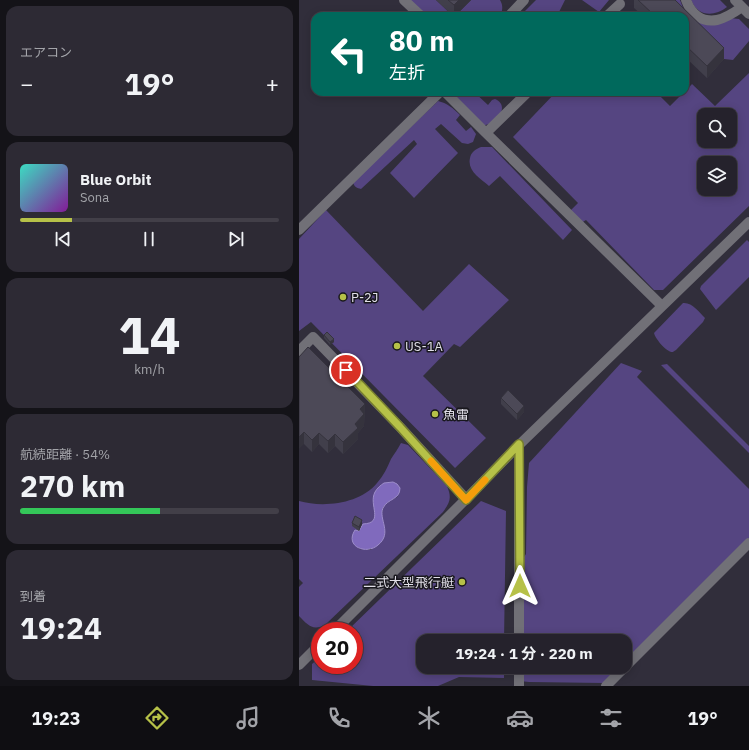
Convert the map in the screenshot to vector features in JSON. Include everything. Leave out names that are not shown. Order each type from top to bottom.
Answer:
[{"type":"lane","points":[[405,0],[417,12]]},
{"type":"lane","points":[[513,12],[524,0]]},
{"type":"lane","points":[[686,0],[692,12],[703,20],[718,20],[742,7]]},
{"type":"lane","points":[[611,12],[620,4]]},
{"type":"lane","points":[[299,230],[437,96]]},
{"type":"lane","points":[[449,96],[662,306]]},
{"type":"lane","points":[[486,132],[524,96]]},
{"type":"lane","points":[[342,622],[466,500],[519,444],[749,222]]},
{"type":"lane","points":[[299,351],[313,337],[400,427],[466,500]]},
{"type":"lane","points":[[519,444],[519,634]]},
{"type":"lane","points":[[632,660],[749,543]]},
{"type":"lane","points":[[299,665],[311,653]]},
{"type":"lane","points":[[519,674],[519,686]]},
{"type":"lane","points":[[606,686],[618,674]]},
{"type":"shaded area","points":[[410,0],[436,0],[449,12],[422,12]]},
{"type":"shaded area","points":[[471,0],[500,0],[502,4],[502,12],[459,12]]},
{"type":"shaded area","points":[[536,0],[565,0],[559,12],[524,12]]},
{"type":"shaded area","points":[[582,0],[609,0],[599,12]]},
{"type":"shaded area","points":[[662,0],[680,0],[685,12],[679,12]]},
{"type":"shaded area","points":[[691,0],[720,0],[727,7],[717,13],[707,14],[698,10]]},
{"type":"shaded area","points":[[689,13],[739,19],[749,29],[749,41],[733,60],[724,59],[689,20]]},
{"type":"shaded area","points":[[749,73],[749,206],[663,290],[654,290],[586,220],[581,223],[569,212],[578,203],[513,137],[552,96],[660,96],[670,106],[680,96],[689,96],[689,87],[692,84],[715,106]]},
{"type":"shaded area","points":[[455,96],[478,96],[488,105],[495,99],[500,102],[502,110],[500,114],[493,122],[484,125]]},
{"type":"shaded area","points":[[438,101],[450,106],[460,115],[456,120],[466,131],[471,127],[476,134],[473,142],[468,144],[462,143],[441,124],[435,129],[458,153],[414,198],[390,173],[417,144],[414,140],[361,189],[357,188],[353,182]]},
{"type":"shaded area","points":[[481,147],[492,147],[572,230],[563,240],[500,176],[489,186],[475,174],[470,167],[470,158],[474,151]]},
{"type":"shaded area","points":[[326,210],[423,311],[469,264],[509,300],[460,347],[454,344],[423,376],[486,438],[455,468],[311,322],[299,331],[299,239]]},
{"type":"shaded area","points":[[747,240],[749,242],[749,277],[716,310],[700,289],[701,286]]},
{"type":"shaded area","points":[[683,303],[689,304],[698,310],[705,318],[703,322],[676,350],[671,352],[662,346],[654,333]]},
{"type":"shaded area","points":[[621,363],[642,371],[637,377],[749,489],[749,538],[632,656],[632,634],[521,634],[522,571],[524,557],[526,554],[527,487],[529,463]]},
{"type":"shaded area","points":[[667,364],[749,446],[749,453],[661,365]]},
{"type":"shaded area","points":[[401,443],[408,445],[447,486],[450,497],[447,505],[443,512],[328,622],[311,622],[311,626],[299,616],[299,587],[303,583],[299,579],[299,501],[330,504],[351,500],[361,496],[370,490],[379,480]],"holes":[[[400,491],[397,497],[389,501],[384,506],[371,550],[359,549],[355,530],[359,531],[364,525],[373,522],[375,519],[375,513]]]},
{"type":"shaded area","points":[[393,482],[400,488],[398,495],[388,502],[383,508],[382,517],[385,531],[382,540],[373,548],[358,548],[352,541],[352,536],[355,530],[359,531],[363,524],[370,523],[375,517],[373,497],[375,492],[384,483]]},
{"type":"shaded area","points":[[481,501],[506,511],[504,634],[416,634],[416,674],[504,674],[504,678],[459,677],[438,686],[373,686],[312,680],[312,674],[363,674],[363,622],[356,622]]},
{"type":"shaded area","points":[[520,674],[613,674],[604,683],[520,681]]},
{"type":"building","points":[[448,0],[459,0],[454,5]]},
{"type":"building","points":[[638,0],[675,0],[687,12],[651,12]]},
{"type":"building","points":[[689,14],[724,48],[707,66],[689,49]]},
{"type":"building","points":[[327,332],[334,339],[330,342],[324,335]]},
{"type":"building","points":[[308,347],[365,404],[360,409],[364,414],[355,424],[358,428],[343,442],[335,434],[328,441],[319,433],[312,440],[304,432],[299,437],[299,357]]},
{"type":"building","points":[[508,390],[524,406],[517,414],[501,398]]},
{"type":"building","points":[[355,516],[362,520],[359,527],[352,523]]},
{"type":"slow traffic","points":[[431,461],[466,500],[485,480]]},
{"type":"place","name":"P-2J","points":[[343,297]]},
{"type":"place","name":"US-1A","points":[[397,346]]},
{"type":"place","name":"魚雷","points":[[435,414]]},
{"type":"place","name":"二式大型飛行艇","points":[[462,582]]},
{"type":"route","points":[[346,370],[466,500],[519,444],[520,586]]}]
